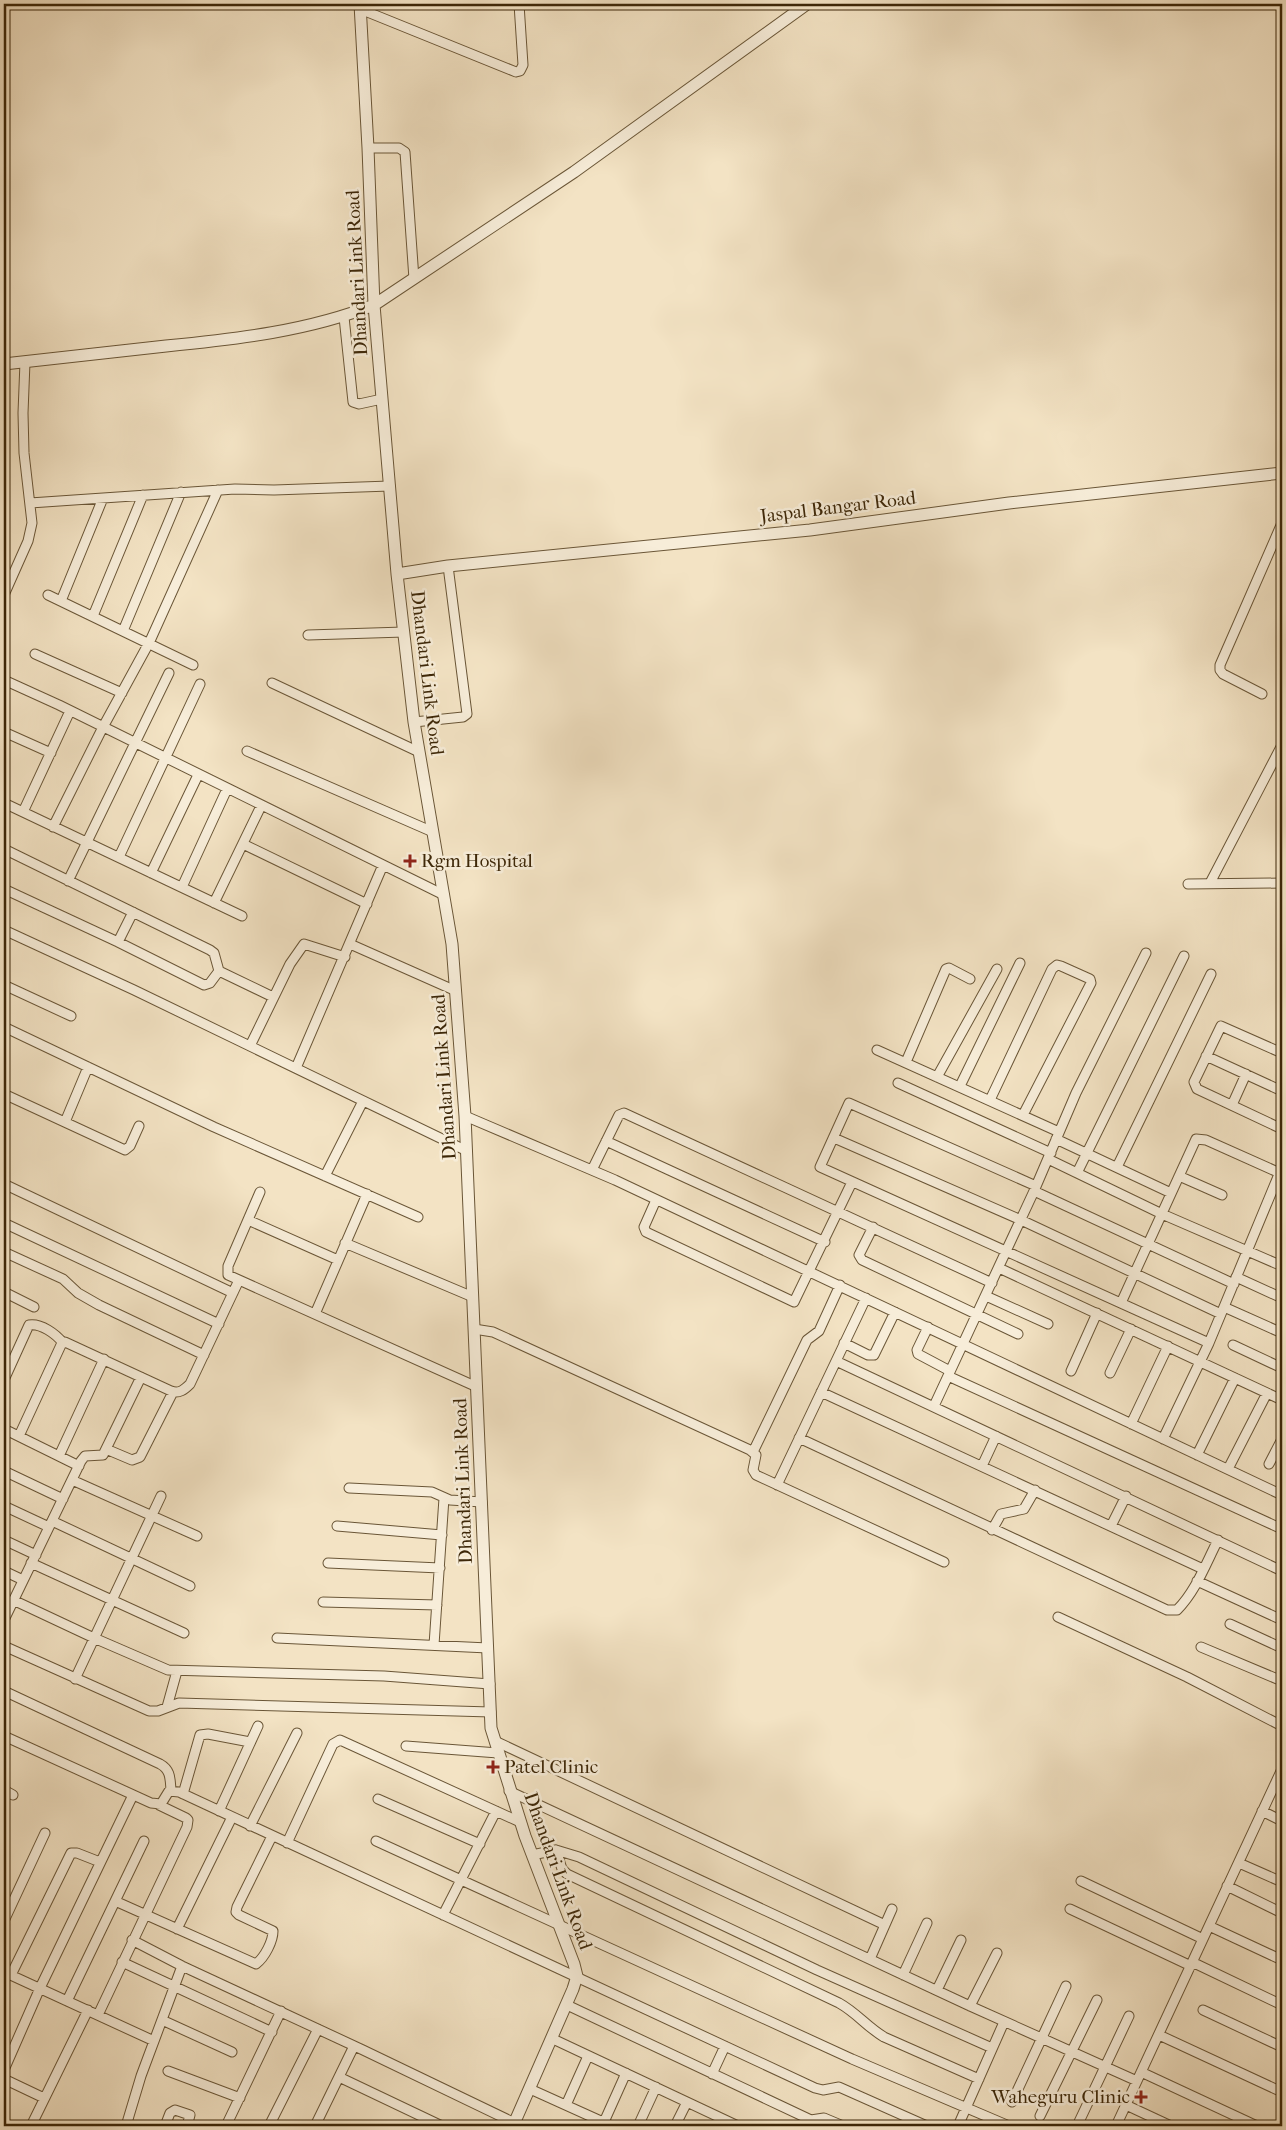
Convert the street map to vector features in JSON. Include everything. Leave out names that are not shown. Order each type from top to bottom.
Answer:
[{"type":"street","points":[[360,7],[516,72],[520,71],[523,65],[519,4]]},
{"type":"street","points":[[4,364],[216,341],[286,330],[344,317],[374,305],[574,172],[807,4]]},
{"type":"street","name":"Dhandari Link Road","points":[[360,7],[374,305],[397,574],[414,722],[452,944],[456,991],[467,1151],[491,1728],[520,1822],[559,1923],[577,1976],[553,2039],[516,2125]]},
{"type":"street","points":[[368,148],[399,148],[406,152],[414,279]]},
{"type":"street","points":[[344,317],[353,402],[359,404],[382,399]]},
{"type":"street","points":[[4,595],[31,533],[32,523],[23,412],[25,362]]},
{"type":"street","name":"Jaspal Bangar Road","points":[[397,574],[448,566],[810,530],[999,504],[1282,473]]},
{"type":"street","points":[[30,503],[218,490],[390,486]]},
{"type":"street","points":[[53,827],[103,727],[149,643],[218,490]]},
{"type":"street","points":[[123,631],[181,492]]},
{"type":"street","points":[[93,616],[143,495]]},
{"type":"street","points":[[62,602],[103,498]]},
{"type":"street","points":[[1262,694],[1223,674],[1220,670],[1220,665],[1282,523]]},
{"type":"street","points":[[414,722],[463,717],[467,714],[448,566]]},
{"type":"street","points":[[48,595],[193,665]]},
{"type":"street","points":[[308,636],[404,632]]},
{"type":"street","points":[[34,654],[122,694]]},
{"type":"street","points":[[68,881],[169,673]]},
{"type":"street","points":[[4,680],[444,895]]},
{"type":"street","points":[[272,683],[419,752]]},
{"type":"street","points":[[118,858],[200,684]]},
{"type":"street","points":[[23,812],[70,711]]},
{"type":"street","points":[[4,732],[51,753]]},
{"type":"street","points":[[1210,883],[1282,745]]},
{"type":"street","points":[[247,751],[433,832]]},
{"type":"street","points":[[151,873],[198,775]]},
{"type":"street","points":[[182,887],[227,789]]},
{"type":"street","points":[[4,803],[242,916]]},
{"type":"street","points":[[214,903],[261,806]]},
{"type":"street","points":[[243,844],[367,904]]},
{"type":"street","points":[[4,849],[210,950],[214,953],[219,972]]},
{"type":"street","points":[[296,1068],[383,865]]},
{"type":"street","points":[[1188,884],[1282,883]]},
{"type":"street","points":[[4,889],[118,942],[204,985],[210,982],[219,972]]},
{"type":"street","points":[[118,942],[133,912]]},
{"type":"street","points":[[4,930],[467,1151]]},
{"type":"street","points":[[250,1046],[273,997],[299,949],[304,944],[345,957]]},
{"type":"street","points":[[350,944],[456,991]]},
{"type":"street","points":[[934,1406],[999,1268],[1095,1053],[1146,953]]},
{"type":"street","points":[[1077,1173],[1184,956]]},
{"type":"street","points":[[960,1086],[1020,963]]},
{"type":"street","points":[[990,1100],[1052,969],[1057,965],[1062,966],[1090,979],[1090,983],[1023,1115]]},
{"type":"street","points":[[906,1062],[946,969],[949,968],[970,979]]},
{"type":"street","points":[[937,1077],[997,969]]},
{"type":"street","points":[[219,972],[273,997]]},
{"type":"street","points":[[1117,1167],[1211,974]]},
{"type":"street","points":[[4,985],[71,1016]]},
{"type":"street","points":[[1282,1053],[1223,1025],[1220,1027],[1195,1079],[1195,1086],[1282,1129]]},
{"type":"street","points":[[4,1027],[214,1127],[418,1217]]},
{"type":"street","points":[[877,1050],[1023,1115],[1086,1153],[1171,1193]]},
{"type":"street","points":[[1206,1056],[1282,1091]]},
{"type":"street","points":[[65,1122],[88,1067]]},
{"type":"street","points":[[1232,1105],[1246,1074]]},
{"type":"street","points":[[898,1083],[1050,1156],[1077,1173],[1162,1214],[1282,1266]]},
{"type":"street","points":[[4,1094],[125,1150],[130,1146],[139,1126]]},
{"type":"street","points":[[326,1176],[363,1101]]},
{"type":"street","points":[[1209,1343],[820,1167],[849,1103],[1035,1189],[1148,1244],[1282,1298]]},
{"type":"street","points":[[592,1170],[619,1115],[624,1113],[992,1283]]},
{"type":"street","points":[[465,1116],[592,1170],[810,1271],[1282,1495]]},
{"type":"street","points":[[834,1138],[1020,1220],[1134,1275],[1282,1334]]},
{"type":"street","points":[[1121,1303],[1193,1143],[1200,1138],[1281,1171],[1209,1343],[1163,1439]]},
{"type":"street","points":[[606,1141],[825,1242]]},
{"type":"street","points":[[1179,1176],[1222,1195]]},
{"type":"street","points":[[656,1200],[644,1227],[646,1232],[794,1302],[825,1242],[852,1182]]},
{"type":"street","points":[[4,1184],[233,1293]]},
{"type":"street","points":[[260,1192],[227,1272],[228,1275],[477,1387]]},
{"type":"street","points":[[315,1314],[367,1194]]},
{"type":"street","points":[[248,1220],[338,1260]]},
{"type":"street","points":[[4,1223],[219,1324]]},
{"type":"street","points":[[873,1227],[859,1255],[862,1260],[1018,1334]]},
{"type":"street","points":[[346,1243],[473,1297]]},
{"type":"street","points":[[4,1252],[63,1280],[78,1293],[99,1305],[204,1355]]},
{"type":"street","points":[[999,1268],[1282,1400]]},
{"type":"street","points":[[63,1343],[68,1342],[173,1392],[182,1391],[190,1384],[239,1280]]},
{"type":"street","points":[[840,1286],[819,1331],[807,1340],[754,1452],[756,1455],[754,1473],[944,1562]]},
{"type":"street","points":[[4,1292],[34,1307]]},
{"type":"street","points":[[986,1296],[1048,1324]]},
{"type":"street","points":[[777,1485],[866,1298]]},
{"type":"street","points":[[844,1343],[868,1355],[874,1355],[895,1312]]},
{"type":"street","points":[[1071,1371],[1097,1313]]},
{"type":"street","points":[[4,1380],[29,1325],[35,1325],[53,1332],[63,1343]]},
{"type":"street","points":[[928,1327],[918,1354],[949,1374],[1282,1528]]},
{"type":"street","points":[[474,1329],[492,1332],[754,1452]]},
{"type":"street","points":[[1110,1372],[1131,1329]]},
{"type":"street","points":[[19,1436],[63,1343]]},
{"type":"street","points":[[1234,1345],[1282,1368]]},
{"type":"street","points":[[1131,1424],[1168,1346]]},
{"type":"street","points":[[59,1456],[104,1360]]},
{"type":"street","points":[[836,1361],[1282,1571]]},
{"type":"street","points":[[4,1620],[9,1604],[36,1555],[79,1466],[85,1456],[99,1456],[106,1449],[141,1377]]},
{"type":"street","points":[[1197,1455],[1235,1378]]},
{"type":"street","points":[[106,1449],[132,1460],[140,1457],[173,1392]]},
{"type":"street","points":[[821,1392],[1203,1569]]},
{"type":"street","points":[[1228,1470],[1267,1393]]},
{"type":"street","points":[[4,1429],[79,1466]]},
{"type":"street","points":[[982,1466],[996,1436]]},
{"type":"street","points":[[799,1438],[992,1530],[1167,1610],[1178,1610],[1184,1603],[1218,1540]]},
{"type":"street","points":[[1269,1464],[1282,1439]]},
{"type":"street","points":[[4,1471],[63,1499]]},
{"type":"street","points":[[72,1480],[198,1536]]},
{"type":"street","points":[[349,1488],[432,1492],[444,1498],[482,1502]]},
{"type":"street","points":[[992,1530],[1001,1514],[1024,1509],[1035,1490]]},
{"type":"street","points":[[75,1679],[161,1496]]},
{"type":"street","points":[[1111,1526],[1126,1496]]},
{"type":"street","points":[[434,1645],[444,1498]]},
{"type":"street","points":[[4,1506],[132,1558],[190,1586]]},
{"type":"street","points":[[337,1526],[442,1535]]},
{"type":"street","points":[[4,1540],[36,1555]]},
{"type":"street","points":[[328,1563],[440,1568]]},
{"type":"street","points":[[31,1564],[184,1633]]},
{"type":"street","points":[[4,1572],[23,1580]]},
{"type":"street","points":[[1197,1581],[1282,1620]]},
{"type":"street","points":[[323,1602],[437,1605]]},
{"type":"street","points":[[9,1604],[168,1670],[384,1676],[490,1684]]},
{"type":"street","points":[[1058,1617],[1186,1677],[1282,1726]]},
{"type":"street","points":[[1230,1624],[1282,1648]]},
{"type":"street","points":[[276,1638],[488,1648]]},
{"type":"street","points":[[4,1646],[143,1709],[154,1712],[179,1703],[491,1712]]},
{"type":"street","points":[[1201,1647],[1282,1681]]},
{"type":"street","points":[[167,1707],[177,1671]]},
{"type":"street","points":[[4,1691],[166,1767],[169,1772],[171,1790],[159,1805]]},
{"type":"street","points":[[219,1811],[258,1726]]},
{"type":"street","points":[[250,1826],[297,1733]]},
{"type":"street","points":[[183,1794],[200,1735],[208,1734],[250,1742]]},
{"type":"street","points":[[4,1736],[186,1818],[188,1824],[98,2015]]},
{"type":"street","points":[[287,1843],[333,1744],[340,1740],[520,1822]]},
{"type":"street","points":[[495,1741],[885,1926]]},
{"type":"street","points":[[406,1746],[498,1753]]},
{"type":"street","points":[[1116,2126],[1282,1770]]},
{"type":"street","points":[[4,1790],[13,1795]]},
{"type":"street","points":[[171,1790],[577,1976],[815,2088],[823,2090],[839,2087],[927,2126]]},
{"type":"street","points":[[510,1791],[1004,2022],[1137,2081]]},
{"type":"street","points":[[4,2070],[40,1988],[132,1795]]},
{"type":"street","points":[[378,1798],[480,1844]]},
{"type":"street","points":[[443,1915],[496,1811]]},
{"type":"street","points":[[1262,1812],[1282,1821]]},
{"type":"street","points":[[177,1929],[232,1817]]},
{"type":"street","points":[[4,1921],[45,1833]]},
{"type":"street","points":[[115,1901],[254,1963],[258,1962],[272,1937],[273,1931],[243,1918],[236,1912],[272,1836]]},
{"type":"street","points":[[67,2001],[144,1841]]},
{"type":"street","points":[[376,1841],[559,1923],[852,2059],[1008,2126]]},
{"type":"street","points":[[556,1850],[562,1869],[568,1874],[839,2003],[859,2015],[874,2031],[884,2037],[979,2078]]},
{"type":"street","points":[[532,1855],[556,1850],[596,1865],[835,1978],[992,2048]]},
{"type":"street","points":[[100,1862],[77,1852],[71,1853],[8,1973],[154,2041]]},
{"type":"street","points":[[1239,1862],[1282,1882]]},
{"type":"street","points":[[1082,1881],[1203,1939]]},
{"type":"street","points":[[1227,1886],[1282,1913]]},
{"type":"street","points":[[870,1959],[892,1909]]},
{"type":"street","points":[[1070,1909],[1282,2005]]},
{"type":"street","points":[[903,1975],[927,1923]]},
{"type":"street","points":[[1209,1926],[1282,1960]]},
{"type":"street","points":[[132,1940],[182,1966],[281,2011],[516,2125]]},
{"type":"street","points":[[937,1990],[961,1940]]},
{"type":"street","points":[[970,2006],[997,1954]]},
{"type":"street","points":[[122,1962],[272,2032]]},
{"type":"street","points":[[126,2126],[141,2076],[182,1966]]},
{"type":"street","points":[[1012,2102],[1066,1986]]},
{"type":"street","points":[[1040,2116],[1097,2000]]},
{"type":"street","points":[[566,2005],[813,2123],[824,2118],[843,2126]]},
{"type":"street","points":[[31,2126],[88,2010]]},
{"type":"street","points":[[1203,2010],[1282,2047]]},
{"type":"street","points":[[226,2126],[281,2011]]},
{"type":"street","points":[[1077,2126],[1129,2016]]},
{"type":"street","points":[[162,2020],[232,2052]]},
{"type":"street","points":[[958,2126],[1004,2022]]},
{"type":"street","points":[[269,2126],[318,2029]]},
{"type":"street","points":[[1159,2035],[1282,2092]]},
{"type":"street","points":[[553,2039],[738,2126]]},
{"type":"street","points":[[315,2126],[354,2046]]},
{"type":"street","points":[[712,2074],[725,2046]]},
{"type":"street","points":[[566,2105],[588,2056]]},
{"type":"street","points":[[168,2071],[240,2098]]},
{"type":"street","points":[[1141,2072],[1257,2126]]},
{"type":"street","points":[[530,2089],[608,2124],[626,2073]]},
{"type":"street","points":[[339,2076],[442,2126]]},
{"type":"street","points":[[4,2078],[44,2098]]},
{"type":"street","points":[[638,2126],[656,2087]]},
{"type":"street","points":[[675,2126],[686,2102]]},
{"type":"street","points":[[1126,2105],[1171,2126]]},
{"type":"street","points":[[165,2126],[170,2113],[175,2110],[190,2115],[187,2126]]},
{"type":"street","points":[[713,2126],[718,2117]]},
{"type":"place","name":"Rgm Hospital","points":[[410,861]]},
{"type":"place","name":"Patel Clinic","points":[[493,1767]]},
{"type":"place","name":"Waheguru Clinic","points":[[1141,2097]]}]
